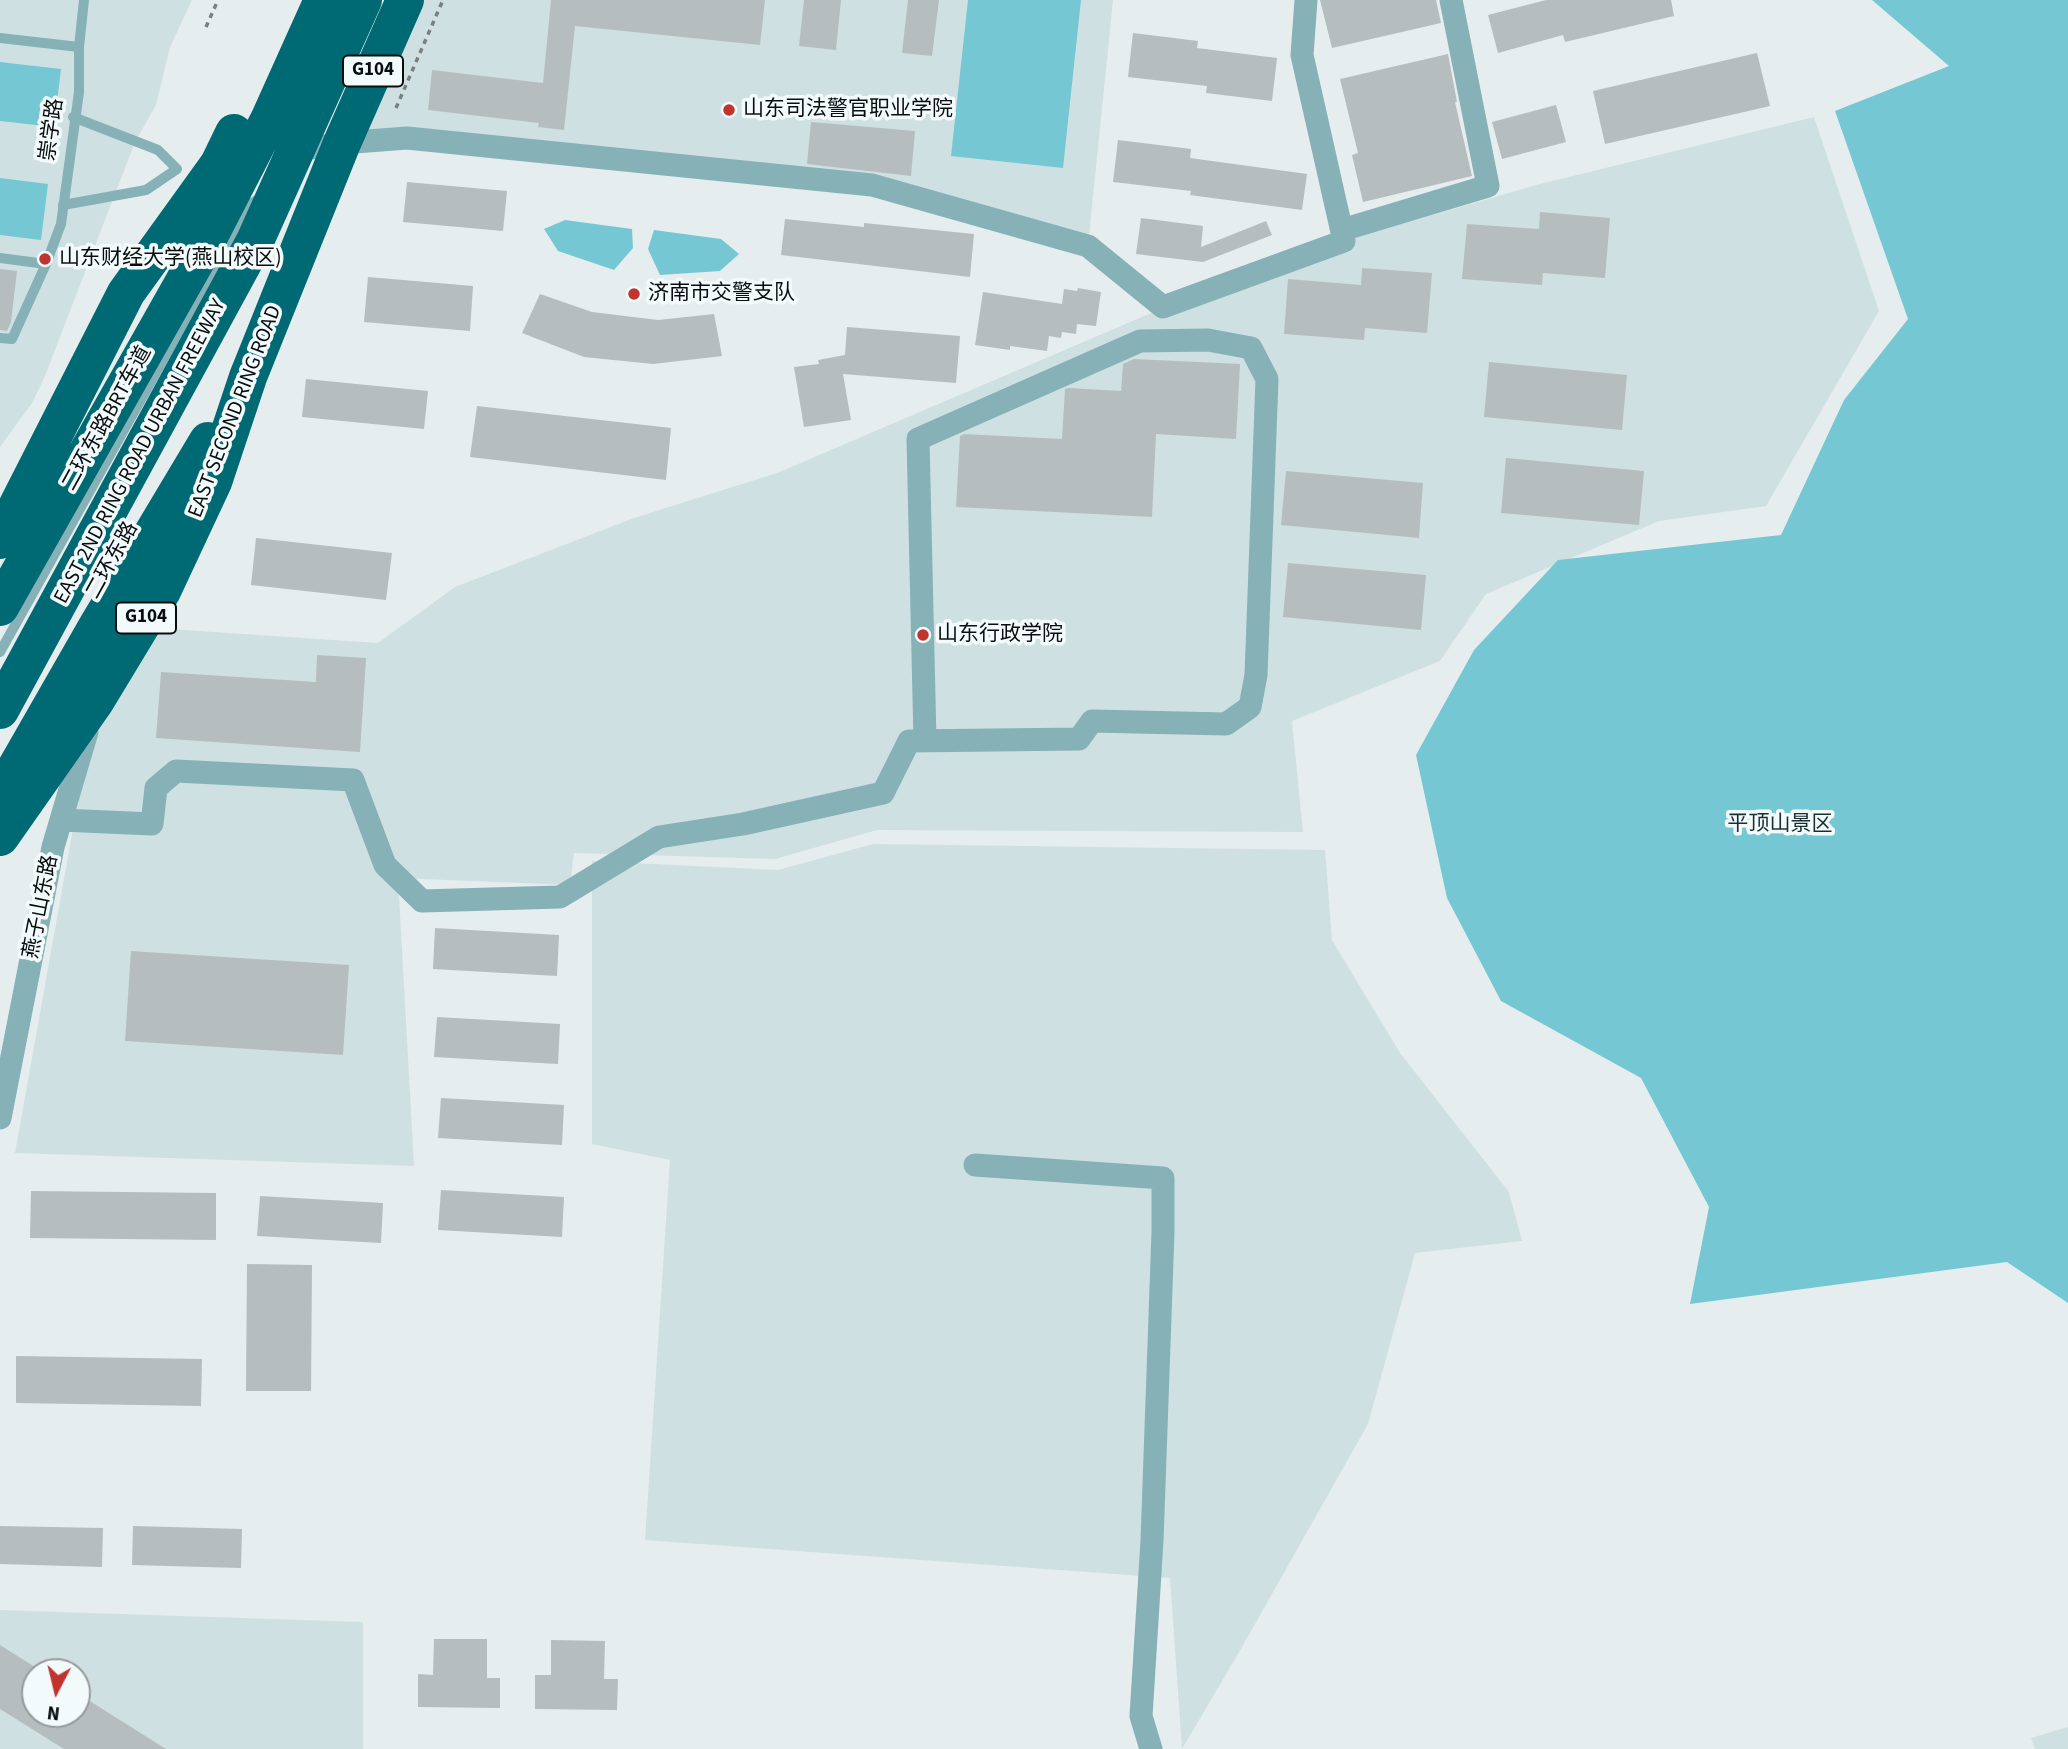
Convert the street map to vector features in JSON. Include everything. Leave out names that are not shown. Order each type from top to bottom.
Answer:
[{"type":"highway","points":[[0,540],[126,293],[298,0]]},
{"type":"highway","name":"EAST 2ND RING ROAD URBAN FREEWAY","points":[[0,608],[202,250],[269,120],[323,0]]},
{"type":"highway","name":"EAST 2ND RING ROAD URBAN FREEWAY","points":[[0,710],[255,241],[363,0]]},
{"type":"highway","name":"EAST SECOND RING ROAD","points":[[0,837],[96,700],[162,591],[213,482],[247,377],[331,150],[405,0]]},
{"type":"highway","points":[[0,572],[79,427],[198,172]]},
{"type":"highway","points":[[0,608],[138,354],[172,278],[198,172]]},
{"type":"highway","points":[[0,796],[98,625],[247,377]]},
{"type":"highway","name":"二环东路","points":[[0,762],[166,466],[247,377]]},
{"type":"street","points":[[198,172],[407,138],[872,185],[1088,246],[1163,307],[1344,241],[1302,55],[1306,0]]},
{"type":"street","points":[[1342,230],[1488,186],[1451,0]]},
{"type":"street","points":[[61,820],[152,824],[156,788],[176,771],[353,780],[385,865],[422,901],[560,897],[659,837],[743,824],[883,793],[909,741],[925,741],[1079,739],[1092,721],[1226,724],[1250,707],[1256,675],[1267,379],[1251,348],[1208,340],[1140,341],[918,439],[925,741]]},
{"type":"street","name":"燕子山东路","points":[[0,1118],[53,847],[96,700]]},
{"type":"street","points":[[975,1165],[1163,1178],[1152,1541],[1141,1716],[1151,1749]]},
{"type":"lane","name":"崇学路","points":[[0,338],[12,340],[61,224],[79,92],[79,47],[84,0]]},
{"type":"lane","points":[[0,38],[79,47]]},
{"type":"lane","points":[[74,117],[158,150],[250,204]]},
{"type":"lane","points":[[63,205],[146,190],[198,172]]},
{"type":"lane","name":"二环东路BRT车道","points":[[0,652],[250,204],[296,173]]},
{"type":"lane","points":[[0,258],[46,264]]},
{"type":"path","points":[[206,27],[218,0]]},
{"type":"path","points":[[396,108],[443,0]]},
{"type":"shaded area","name":"山东财经大学(燕山校区)","points":[[0,0],[192,0],[170,47],[156,105],[135,142],[45,376],[32,403],[0,447]]},
{"type":"shaded area","name":"山东司法警官职业学院","points":[[403,0],[1113,0],[1088,246],[872,185],[342,143]]},
{"type":"shaded area","name":"山东行政学院","points":[[1814,117],[1879,311],[1766,506],[1659,521],[1486,594],[1440,661],[1292,721],[1303,832],[877,830],[775,859],[574,853],[570,885],[398,878],[414,1166],[15,1153],[96,700],[140,627],[378,643],[455,587],[634,518],[777,473],[1163,308],[1344,241],[1536,185]]},
{"type":"shaded area","points":[[873,844],[1325,850],[1332,940],[1400,1053],[1509,1192],[1522,1241],[1415,1253],[1368,1424],[1182,1749],[1170,1578],[645,1540],[670,1160],[592,1144],[592,861],[778,870]]},
{"type":"shaded area","points":[[0,1610],[363,1622],[363,1749],[0,1749]]},
{"type":"shaded area","points":[[2068,1727],[2068,1749],[2035,1749],[2031,1738]]},
{"type":"green space","points":[[968,0],[1081,0],[1063,168],[951,156]]},
{"type":"green space","name":"平顶山景区","points":[[1872,0],[2068,0],[2068,1303],[2007,1262],[1690,1304],[1709,1207],[1641,1078],[1501,1001],[1447,898],[1416,755],[1474,650],[1558,560],[1781,535],[1844,400],[1908,319],[1835,111],[1949,66]]},
{"type":"green space","points":[[0,62],[61,69],[54,127],[0,121]]},
{"type":"green space","points":[[0,178],[48,184],[41,240],[0,235]]},
{"type":"green space","points":[[565,220],[632,229],[633,248],[614,270],[558,251],[544,229]]},
{"type":"green space","points":[[654,230],[721,239],[739,254],[720,271],[660,275],[648,249]]},
{"type":"building","points":[[551,0],[765,0],[760,45],[575,26],[564,130],[538,127],[539,123],[428,110],[432,70],[543,83]]},
{"type":"building","points":[[804,0],[841,0],[836,50],[799,46]]},
{"type":"building","points":[[908,0],[939,0],[932,56],[902,53]]},
{"type":"building","points":[[1320,0],[1436,0],[1441,23],[1332,48]]},
{"type":"building","points":[[1546,0],[1671,0],[1674,16],[1565,42],[1563,35],[1498,53],[1488,15]]},
{"type":"building","points":[[1133,33],[1198,41],[1197,48],[1277,58],[1272,101],[1206,93],[1207,86],[1128,77]]},
{"type":"building","points":[[1757,53],[1770,106],[1605,144],[1593,91]]},
{"type":"building","points":[[1448,54],[1455,102],[1472,176],[1363,202],[1352,155],[1358,153],[1340,79]]},
{"type":"building","points":[[1556,105],[1566,142],[1502,159],[1492,122]]},
{"type":"building","points":[[811,122],[915,131],[911,176],[807,164]]},
{"type":"building","points":[[1118,140],[1191,149],[1190,158],[1307,174],[1302,210],[1190,195],[1191,191],[1113,182]]},
{"type":"building","points":[[407,182],[507,191],[503,231],[403,222]]},
{"type":"building","points":[[1540,212],[1610,218],[1605,278],[1543,273],[1542,285],[1462,279],[1467,224],[1539,229]]},
{"type":"building","points":[[1141,218],[1203,226],[1201,247],[1266,221],[1272,235],[1203,262],[1136,254]]},
{"type":"building","points":[[785,219],[864,227],[864,223],[974,234],[970,277],[781,255]]},
{"type":"building","points":[[1362,268],[1432,273],[1427,333],[1365,328],[1364,340],[1284,334],[1288,279],[1361,285]]},
{"type":"building","points":[[0,269],[17,271],[11,322],[7,331],[0,330]]},
{"type":"building","points":[[368,277],[473,286],[470,331],[364,322]]},
{"type":"building","points":[[1078,288],[1101,292],[1096,326],[1077,324],[1076,334],[1062,332],[1061,338],[1049,336],[1047,351],[975,345],[983,292],[1062,304],[1064,289],[1077,291]]},
{"type":"building","points":[[540,294],[592,312],[658,320],[714,314],[722,356],[653,364],[584,357],[522,333]]},
{"type":"building","points":[[847,327],[960,336],[956,383],[843,374],[851,420],[804,427],[794,367],[819,364],[818,360],[845,355]]},
{"type":"building","points":[[1134,359],[1240,364],[1236,439],[1156,434],[1152,517],[956,507],[960,436],[964,434],[1062,439],[1065,389],[1121,391],[1123,364]]},
{"type":"building","points":[[1489,362],[1627,375],[1622,430],[1484,417]]},
{"type":"building","points":[[306,379],[428,391],[424,429],[302,417]]},
{"type":"building","points":[[477,406],[671,428],[666,480],[470,457]]},
{"type":"building","points":[[1506,458],[1644,471],[1639,525],[1501,513]]},
{"type":"building","points":[[1286,471],[1423,483],[1419,538],[1281,525]]},
{"type":"building","points":[[256,538],[392,553],[386,600],[251,585]]},
{"type":"building","points":[[1288,563],[1426,575],[1421,630],[1283,617]]},
{"type":"building","points":[[317,655],[366,658],[360,752],[156,738],[161,672],[316,682]]},
{"type":"building","points":[[435,928],[559,935],[557,976],[433,969]]},
{"type":"building","points":[[131,951],[349,965],[343,1055],[125,1041]]},
{"type":"building","points":[[437,1017],[560,1024],[558,1064],[434,1057]]},
{"type":"building","points":[[441,1098],[564,1105],[562,1145],[438,1138]]},
{"type":"building","points":[[441,1190],[564,1197],[562,1237],[438,1230]]},
{"type":"building","points":[[31,1191],[216,1193],[216,1240],[30,1238]]},
{"type":"building","points":[[260,1196],[383,1203],[381,1243],[257,1236]]},
{"type":"building","points":[[247,1264],[312,1265],[311,1391],[246,1391]]},
{"type":"building","points":[[16,1356],[202,1359],[201,1406],[16,1403]]},
{"type":"building","points":[[0,1526],[103,1528],[102,1567],[0,1564]]},
{"type":"building","points":[[133,1526],[242,1529],[241,1568],[132,1565]]},
{"type":"building","points":[[434,1639],[487,1639],[487,1678],[500,1678],[500,1708],[418,1707],[418,1674],[433,1675]]},
{"type":"building","points":[[551,1640],[605,1641],[604,1679],[618,1679],[617,1710],[535,1709],[535,1675],[551,1675]]},
{"type":"building","points":[[0,1645],[21,1658],[21,1722],[0,1709]]},
{"type":"building","points":[[91,1702],[166,1749],[64,1749],[30,1728],[91,1728]]},
{"type":"place","name":"山东司法警官职业学院","points":[[729,110]]},
{"type":"place","name":"山东财经大学(燕山校区)","points":[[45,259]]},
{"type":"place","name":"济南市交警支队","points":[[634,294]]},
{"type":"place","name":"山东行政学院","points":[[923,635]]}]
